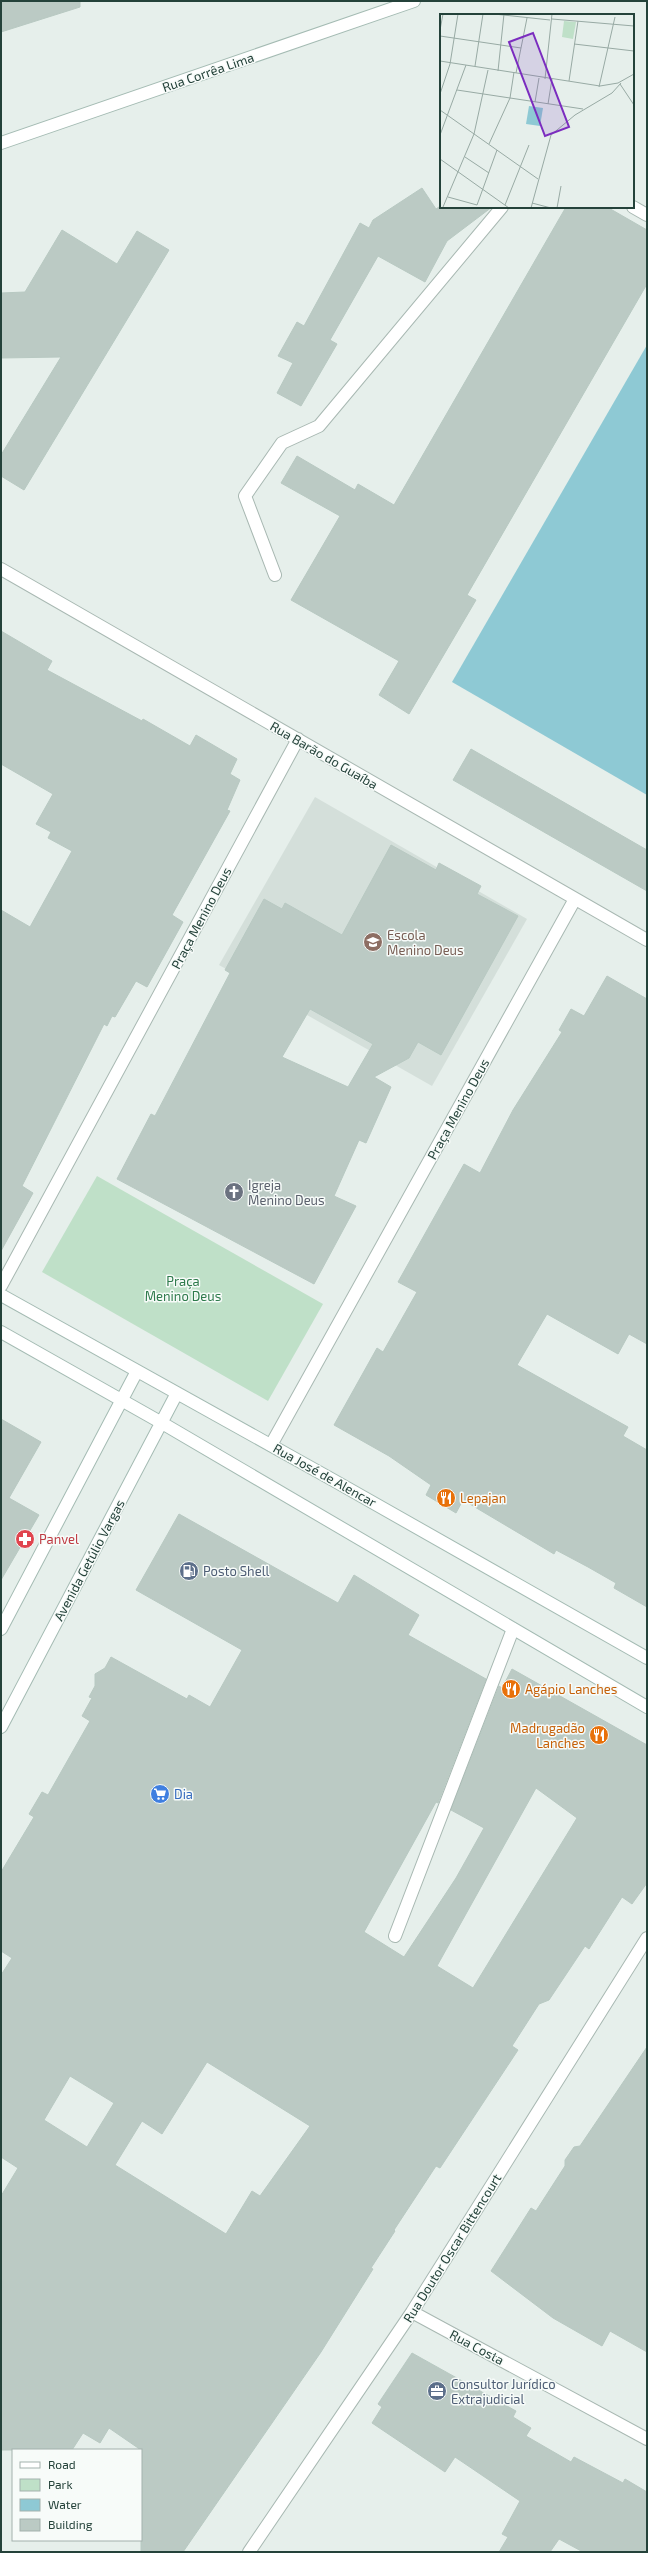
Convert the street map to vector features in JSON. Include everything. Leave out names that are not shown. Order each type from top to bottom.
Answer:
[{"type":"street","name":"Rua Corrêa Lima","points":[[1,143],[414,1]]},
{"type":"street","points":[[274,575],[245,496],[282,443],[319,426],[501,208]]},
{"type":"street","points":[[634,208],[647,215]]},
{"type":"street","name":"Rua Barão do Guaíba","points":[[1,569],[647,940]]},
{"type":"street","name":"Praça Menino Deus","points":[[1,1286],[298,739]]},
{"type":"street","name":"Praça Menino Deus","points":[[271,1445],[575,899]]},
{"type":"street","name":"Rua José de Alencar","points":[[1,1295],[177,1392],[647,1658]]},
{"type":"street","points":[[1,1332],[162,1423],[647,1707]]},
{"type":"street","points":[[1,1629],[137,1371]]},
{"type":"street","name":"Avenida Getúlio Vargas","points":[[1,1727],[177,1392]]},
{"type":"street","points":[[395,1936],[513,1629]]},
{"type":"street","name":"Rua Doutor Oscar Bittencourt","points":[[249,2552],[412,2312],[647,1938]]},
{"type":"street","name":"Rua Costa","points":[[412,2312],[647,2439]]},
{"type":"shaded area","name":"Escola Menino Deus","points":[[315,797],[527,919],[432,1086],[219,965]]},
{"type":"green space","name":"Praça Menino Deus","points":[[97,1176],[323,1304],[268,1401],[42,1272]]},
{"type":"water","points":[[647,345],[647,795],[452,682]]},
{"type":"building","points":[[1,1],[80,1],[80,7],[1,32]]},
{"type":"building","points":[[422,188],[436,209],[439,207],[491,208],[447,241],[425,282],[378,256],[330,340],[337,344],[301,406],[277,393],[293,363],[278,356],[297,322],[304,326],[360,223],[369,228],[373,220]]},
{"type":"building","points":[[565,208],[609,208],[647,230],[647,284],[467,595],[476,600],[409,714],[379,695],[399,661],[291,600],[340,516],[281,483],[297,456],[355,490],[358,484],[394,505]]},
{"type":"building","points":[[62,230],[117,264],[137,231],[169,250],[24,490],[1,476],[1,455],[61,357],[1,358],[1,293],[25,292]]},
{"type":"building","points":[[1,631],[52,661],[47,670],[142,721],[143,719],[190,746],[196,735],[237,759],[230,774],[240,780],[227,810],[230,811],[172,915],[183,922],[147,987],[136,981],[115,1017],[112,1016],[107,1026],[104,1024],[22,1186],[33,1193],[1,1251],[1,910],[30,927],[72,851],[48,838],[51,832],[36,824],[53,794],[1,764]]},
{"type":"building","points":[[471,749],[647,850],[647,891],[453,780]]},
{"type":"building","points":[[391,845],[436,870],[439,863],[481,886],[477,894],[518,916],[441,1055],[418,1042],[409,1058],[374,1077],[391,1087],[366,1143],[359,1140],[334,1196],[356,1206],[314,1284],[117,1179],[151,1114],[155,1116],[230,973],[225,970],[264,899],[282,909],[285,903],[342,935]],"holes":[[[310,1009],[373,1044],[348,1087],[282,1057]]]},
{"type":"building","points":[[607,976],[647,999],[647,1344],[629,1334],[618,1354],[547,1314],[517,1365],[628,1427],[623,1436],[647,1450],[647,1607],[614,1588],[616,1583],[556,1550],[554,1554],[463,1500],[456,1513],[426,1495],[431,1485],[389,1456],[334,1425],[377,1348],[383,1352],[417,1292],[398,1282],[464,1164],[480,1173],[513,1110],[562,1032],[559,1030],[571,1009],[584,1016]]},
{"type":"building","points":[[1,1419],[41,1442],[9,1498],[39,1515],[1,1580]]},
{"type":"building","points":[[179,1514],[338,1603],[354,1575],[419,1615],[408,1635],[486,1679],[438,1803],[436,1802],[364,1932],[404,1957],[456,1878],[484,1828],[451,1810],[499,1686],[502,1688],[512,1669],[647,1745],[647,1883],[632,1904],[622,1897],[589,1949],[585,1946],[549,2000],[539,2004],[512,2046],[518,2050],[440,2168],[436,2166],[394,2230],[395,2231],[371,2268],[373,2269],[321,2352],[183,2552],[141,2552],[142,2449],[140,2449],[109,2428],[100,2443],[83,2433],[73,2449],[1,2450],[1,2196],[18,2168],[1,2157],[1,1975],[12,1958],[1,1951],[1,1872],[34,1817],[29,1814],[42,1792],[48,1795],[90,1721],[82,1716],[92,1698],[89,1697],[95,1686],[95,1674],[105,1668],[111,1657],[187,1699],[189,1695],[210,1707],[242,1650],[136,1590]],"holes":[[[536,1788],[577,1818],[473,1988],[437,1966]],[[207,2062],[310,2126],[260,2196],[252,2191],[226,2234],[115,2165],[142,2121],[162,2134]],[[70,2076],[114,2103],[87,2147],[44,2120]]]},
{"type":"building","points":[[647,2047],[647,2352],[610,2331],[602,2346],[553,2318],[491,2271],[531,2208],[536,2211],[565,2166],[565,2160],[574,2147],[580,2146]]},
{"type":"building","points":[[412,2353],[516,2411],[513,2417],[531,2428],[526,2436],[571,2462],[574,2457],[623,2483],[625,2479],[647,2492],[647,2552],[583,2552],[559,2539],[550,2552],[499,2552],[508,2537],[502,2534],[520,2501],[455,2457],[445,2472],[372,2423],[382,2407],[378,2404]]},
{"type":"place","name":"Escola Menino Deus","points":[[373,942]]},
{"type":"place","name":"Igreja Menino Deus","points":[[234,1192]]},
{"type":"place","name":"Lepajan","points":[[446,1498]]},
{"type":"place","name":"Panvel","points":[[25,1539]]},
{"type":"place","name":"Posto Shell","points":[[189,1571]]},
{"type":"place","name":"Agápio Lanches","points":[[511,1689]]},
{"type":"place","name":"Madrugadão Lanches","points":[[599,1735]]},
{"type":"place","name":"Dia","points":[[160,1794]]},
{"type":"place","name":"Consultor Jurídico Extrajudicial","points":[[437,2391]]}]
